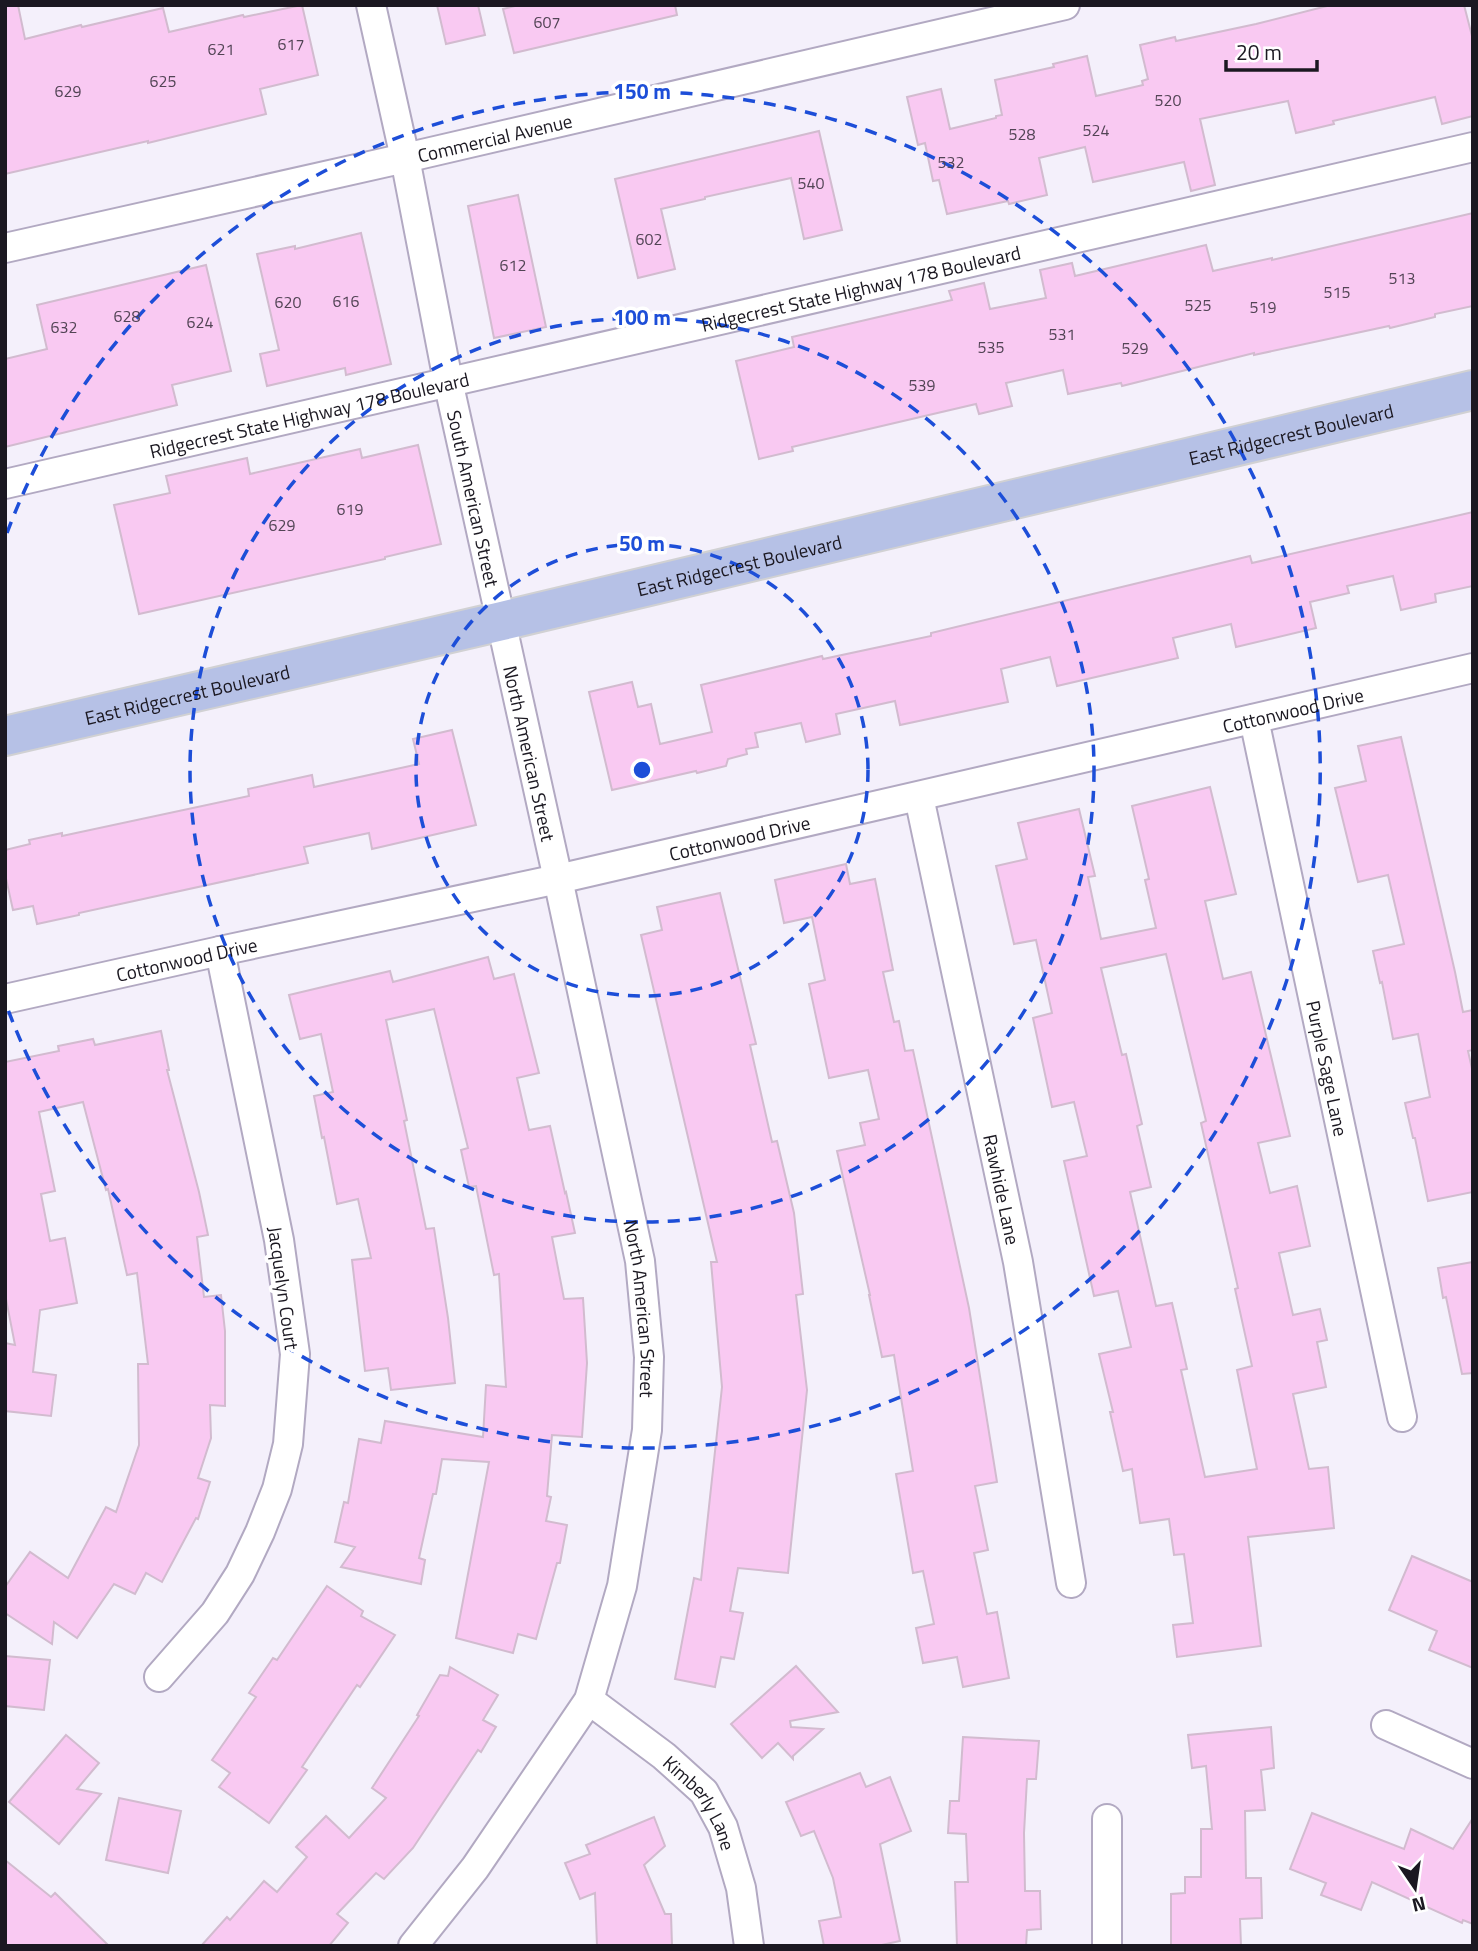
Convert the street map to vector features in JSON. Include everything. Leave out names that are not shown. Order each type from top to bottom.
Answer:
[{"type":"main road","name":"East Ridgecrest Boulevard","points":[[5,736],[1473,390]]},
{"type":"street","name":"South American Street","points":[[371,5],[405,158],[448,381],[502,621]]},
{"type":"street","name":"Commercial Avenue","points":[[5,248],[1065,5]]},
{"type":"street","name":"Ridgecrest State Highway 178 Boulevard","points":[[5,484],[1473,147]]},
{"type":"street","name":"North American Street","points":[[413,1946],[475,1868],[589,1700],[622,1586],[647,1430],[649,1356],[640,1261],[502,621]]},
{"type":"street","name":"Cottonwood Drive","points":[[5,999],[558,879],[1473,668]]},
{"type":"street","name":"Purple Sage Lane","points":[[1254,719],[1402,1417]]},
{"type":"street","name":"Rawhide Lane","points":[[919,797],[1018,1262],[1071,1583]]},
{"type":"street","name":"Jacquelyn Court","points":[[159,1677],[215,1613],[240,1574],[277,1489],[288,1444],[295,1354],[279,1240],[220,951]]},
{"type":"street","name":"Kimberly Lane","points":[[589,1700],[664,1756],[704,1792],[727,1839],[741,1888],[749,1946]]},
{"type":"street","points":[[1387,1725],[1473,1764]]},
{"type":"street","points":[[1107,1819],[1107,1946]]},
{"type":"building","points":[[5,5],[18,5],[25,39],[163,8],[169,32],[302,5],[318,75],[260,89],[266,114],[5,174]]},
{"type":"building","points":[[437,5],[478,5],[485,35],[446,44]]},
{"type":"building","points":[[519,5],[675,5],[677,15],[514,53],[503,9]]},
{"type":"building","points":[[1331,5],[1464,5],[1473,40],[1473,116],[1442,124],[1435,97],[1333,121],[1334,124],[1296,133],[1288,101],[1200,119],[1215,185],[1191,191],[1184,162],[1093,182],[1085,147],[1039,158],[1047,195],[947,214],[939,180],[933,181],[925,143],[918,145],[907,97],[941,89],[950,129],[1002,115],[995,80],[1054,67],[1053,64],[1087,56],[1096,96],[1143,85],[1142,81],[1148,79],[1140,45],[1175,37],[1176,41]]},
{"type":"building","points":[[819,131],[842,230],[804,239],[791,178],[705,197],[661,209],[675,269],[638,278],[615,179]]},
{"type":"building","points":[[518,195],[546,327],[494,338],[468,206]]},
{"type":"building","points":[[1473,213],[1473,306],[1390,328],[1389,326],[1254,353],[1122,386],[1121,383],[1068,394],[1063,370],[1006,383],[1012,406],[979,414],[976,404],[792,447],[793,451],[759,459],[736,361],[794,347],[792,337],[952,300],[949,291],[984,283],[990,309],[1046,298],[1040,270],[1072,263],[1075,276],[1206,245],[1213,271],[1272,260]]},
{"type":"building","points":[[361,233],[391,364],[346,375],[345,368],[267,386],[260,354],[279,350],[257,254],[295,246],[295,249]]},
{"type":"building","points":[[206,265],[231,371],[172,385],[177,405],[5,447],[5,359],[47,349],[37,305]]},
{"type":"building","points":[[418,445],[441,544],[139,614],[114,505],[170,493],[166,476],[247,458],[250,474],[360,449],[362,458]]},
{"type":"building","points":[[1473,512],[1473,586],[1435,594],[1436,602],[1401,610],[1393,576],[1347,586],[1349,593],[1310,602],[1316,628],[1236,647],[1231,624],[1173,638],[1178,658],[1057,686],[1050,657],[1001,669],[1008,702],[900,725],[895,701],[836,714],[840,734],[806,742],[801,723],[755,733],[758,747],[746,749],[747,754],[728,759],[726,766],[612,790],[589,692],[632,682],[638,707],[651,704],[660,744],[712,732],[701,685],[822,656],[823,659],[931,636],[931,633],[1250,556],[1252,563]]},
{"type":"building","points":[[452,730],[476,825],[372,849],[369,833],[304,847],[308,863],[37,924],[33,906],[13,910],[5,874],[5,850],[30,844],[29,840],[62,833],[62,836],[249,796],[248,789],[312,775],[314,787],[419,764],[413,739]]},
{"type":"building","points":[[1401,737],[1463,1012],[1473,1010],[1473,1050],[1468,1051],[1473,1073],[1473,1192],[1428,1201],[1405,1103],[1430,1097],[1418,1034],[1393,1039],[1373,951],[1404,944],[1388,875],[1358,882],[1335,788],[1366,781],[1358,746]]},
{"type":"building","points":[[1210,787],[1236,894],[1205,901],[1223,979],[1251,972],[1290,1136],[1258,1143],[1270,1193],[1297,1186],[1310,1246],[1279,1253],[1293,1315],[1320,1309],[1327,1340],[1317,1342],[1326,1387],[1293,1394],[1309,1469],[1328,1467],[1334,1528],[1248,1537],[1261,1646],[1177,1657],[1173,1625],[1193,1623],[1184,1554],[1174,1555],[1169,1519],[1140,1523],[1132,1469],[1123,1471],[1099,1354],[1131,1347],[1118,1291],[1094,1296],[1064,1161],[1087,1156],[1074,1102],[1052,1107],[1033,1018],[1052,1013],[1036,940],[1014,944],[996,866],[1027,859],[1018,823],[1079,809],[1095,876],[1088,877],[1101,939],[1156,928],[1145,880],[1149,879],[1132,806]],"holes":[[[1166,954],[1206,1121],[1201,1123],[1238,1288],[1235,1289],[1252,1366],[1237,1370],[1257,1469],[1205,1477],[1181,1370],[1187,1369],[1172,1303],[1156,1306],[1130,1192],[1151,1187],[1137,1126],[1142,1124],[1126,1054],[1122,1055],[1101,968]]]},
{"type":"building","points":[[846,864],[850,884],[875,879],[893,970],[883,972],[894,1022],[899,1021],[905,1051],[913,1050],[969,1308],[997,1482],[975,1486],[988,1550],[974,1553],[987,1614],[997,1612],[1009,1678],[963,1687],[957,1657],[923,1663],[916,1628],[934,1624],[923,1571],[913,1573],[896,1474],[913,1471],[894,1355],[882,1357],[837,1151],[865,1145],[860,1123],[879,1119],[868,1070],[829,1078],[809,984],[825,980],[812,917],[784,923],[775,880]]},
{"type":"building","points":[[720,893],[756,1044],[750,1045],[772,1142],[777,1141],[794,1213],[803,1294],[796,1295],[807,1390],[788,1573],[738,1568],[730,1611],[743,1613],[734,1659],[721,1657],[715,1687],[675,1679],[694,1578],[701,1580],[722,1387],[711,1262],[717,1262],[641,935],[662,930],[657,907]]},
{"type":"building","points":[[488,957],[494,979],[514,974],[539,1073],[517,1078],[529,1130],[550,1126],[575,1233],[552,1237],[564,1299],[583,1298],[587,1363],[582,1437],[552,1435],[547,1496],[551,1497],[546,1521],[567,1525],[560,1563],[557,1563],[536,1639],[518,1634],[513,1653],[456,1638],[489,1462],[442,1459],[419,1558],[425,1560],[421,1584],[341,1567],[355,1547],[335,1542],[344,1502],[348,1503],[359,1439],[381,1443],[385,1421],[483,1437],[486,1385],[506,1387],[499,1274],[494,1275],[476,1186],[469,1187],[461,1150],[468,1148],[434,1009],[386,1020],[426,1229],[434,1228],[455,1383],[391,1390],[388,1368],[365,1371],[352,1260],[371,1258],[358,1199],[337,1204],[324,1137],[322,1138],[314,1096],[333,1092],[321,1034],[300,1039],[289,995],[390,971],[393,982]]},
{"type":"building","points":[[161,1031],[167,1070],[208,1235],[197,1237],[204,1297],[221,1295],[225,1331],[225,1406],[210,1405],[211,1438],[198,1478],[210,1482],[198,1519],[196,1518],[162,1582],[146,1573],[135,1594],[114,1584],[77,1638],[54,1622],[52,1644],[5,1613],[5,1587],[30,1552],[68,1578],[106,1507],[116,1512],[139,1445],[138,1364],[148,1364],[137,1273],[127,1275],[108,1189],[106,1190],[83,1102],[39,1112],[55,1191],[41,1194],[50,1241],[65,1238],[77,1303],[40,1310],[33,1372],[56,1375],[51,1416],[5,1411],[5,1343],[15,1345],[5,1294],[5,1062],[59,1051],[58,1046],[93,1039],[95,1045]]},
{"type":"building","points":[[1473,1262],[1473,1373],[1462,1374],[1438,1268]]},
{"type":"building","points":[[1412,1556],[1473,1582],[1473,1668],[1429,1650],[1437,1631],[1389,1610]]},
{"type":"building","points":[[327,1586],[363,1611],[361,1616],[395,1635],[360,1687],[357,1685],[302,1767],[307,1770],[269,1823],[219,1787],[230,1773],[212,1760],[256,1697],[249,1693],[273,1658],[277,1660]]},
{"type":"building","points":[[5,1656],[50,1660],[44,1710],[5,1706]]},
{"type":"building","points":[[796,1666],[838,1712],[790,1721],[791,1727],[823,1729],[793,1756],[793,1759],[778,1743],[762,1758],[731,1724]]},
{"type":"building","points":[[450,1667],[498,1695],[483,1720],[496,1727],[413,1848],[384,1879],[376,1873],[337,1914],[348,1923],[329,1946],[201,1946],[227,1917],[230,1920],[264,1881],[277,1892],[307,1857],[296,1847],[326,1816],[349,1838],[386,1798],[372,1788],[419,1716],[417,1715],[440,1675],[448,1676]]},
{"type":"building","points":[[1271,1727],[1274,1768],[1261,1770],[1265,1810],[1245,1811],[1246,1878],[1261,1878],[1262,1918],[1240,1919],[1241,1946],[1171,1946],[1171,1894],[1185,1893],[1185,1877],[1201,1877],[1201,1829],[1212,1829],[1206,1766],[1192,1768],[1188,1735]]},
{"type":"building","points":[[66,1735],[99,1763],[77,1789],[101,1794],[59,1844],[9,1802]]},
{"type":"building","points":[[963,1737],[1039,1741],[1036,1779],[1027,1779],[1024,1833],[1025,1891],[1040,1891],[1041,1929],[1027,1930],[1026,1946],[957,1946],[955,1882],[968,1882],[966,1834],[948,1833],[950,1801],[959,1801]]},
{"type":"building","points":[[860,1773],[866,1787],[890,1777],[911,1831],[880,1844],[900,1941],[877,1946],[824,1946],[819,1921],[841,1917],[833,1878],[814,1831],[801,1836],[786,1802]]},
{"type":"building","points":[[119,1798],[181,1811],[168,1873],[106,1860]]},
{"type":"building","points":[[1312,1813],[1404,1849],[1411,1829],[1453,1849],[1473,1818],[1473,1924],[1463,1920],[1462,1923],[1372,1882],[1361,1910],[1321,1895],[1326,1883],[1290,1869]]},
{"type":"building","points":[[654,1817],[665,1846],[644,1865],[665,1914],[671,1914],[672,1946],[597,1946],[595,1893],[580,1899],[565,1863],[590,1854],[586,1845]]},
{"type":"building","points":[[5,1860],[51,1897],[55,1893],[109,1946],[5,1946]]}]
